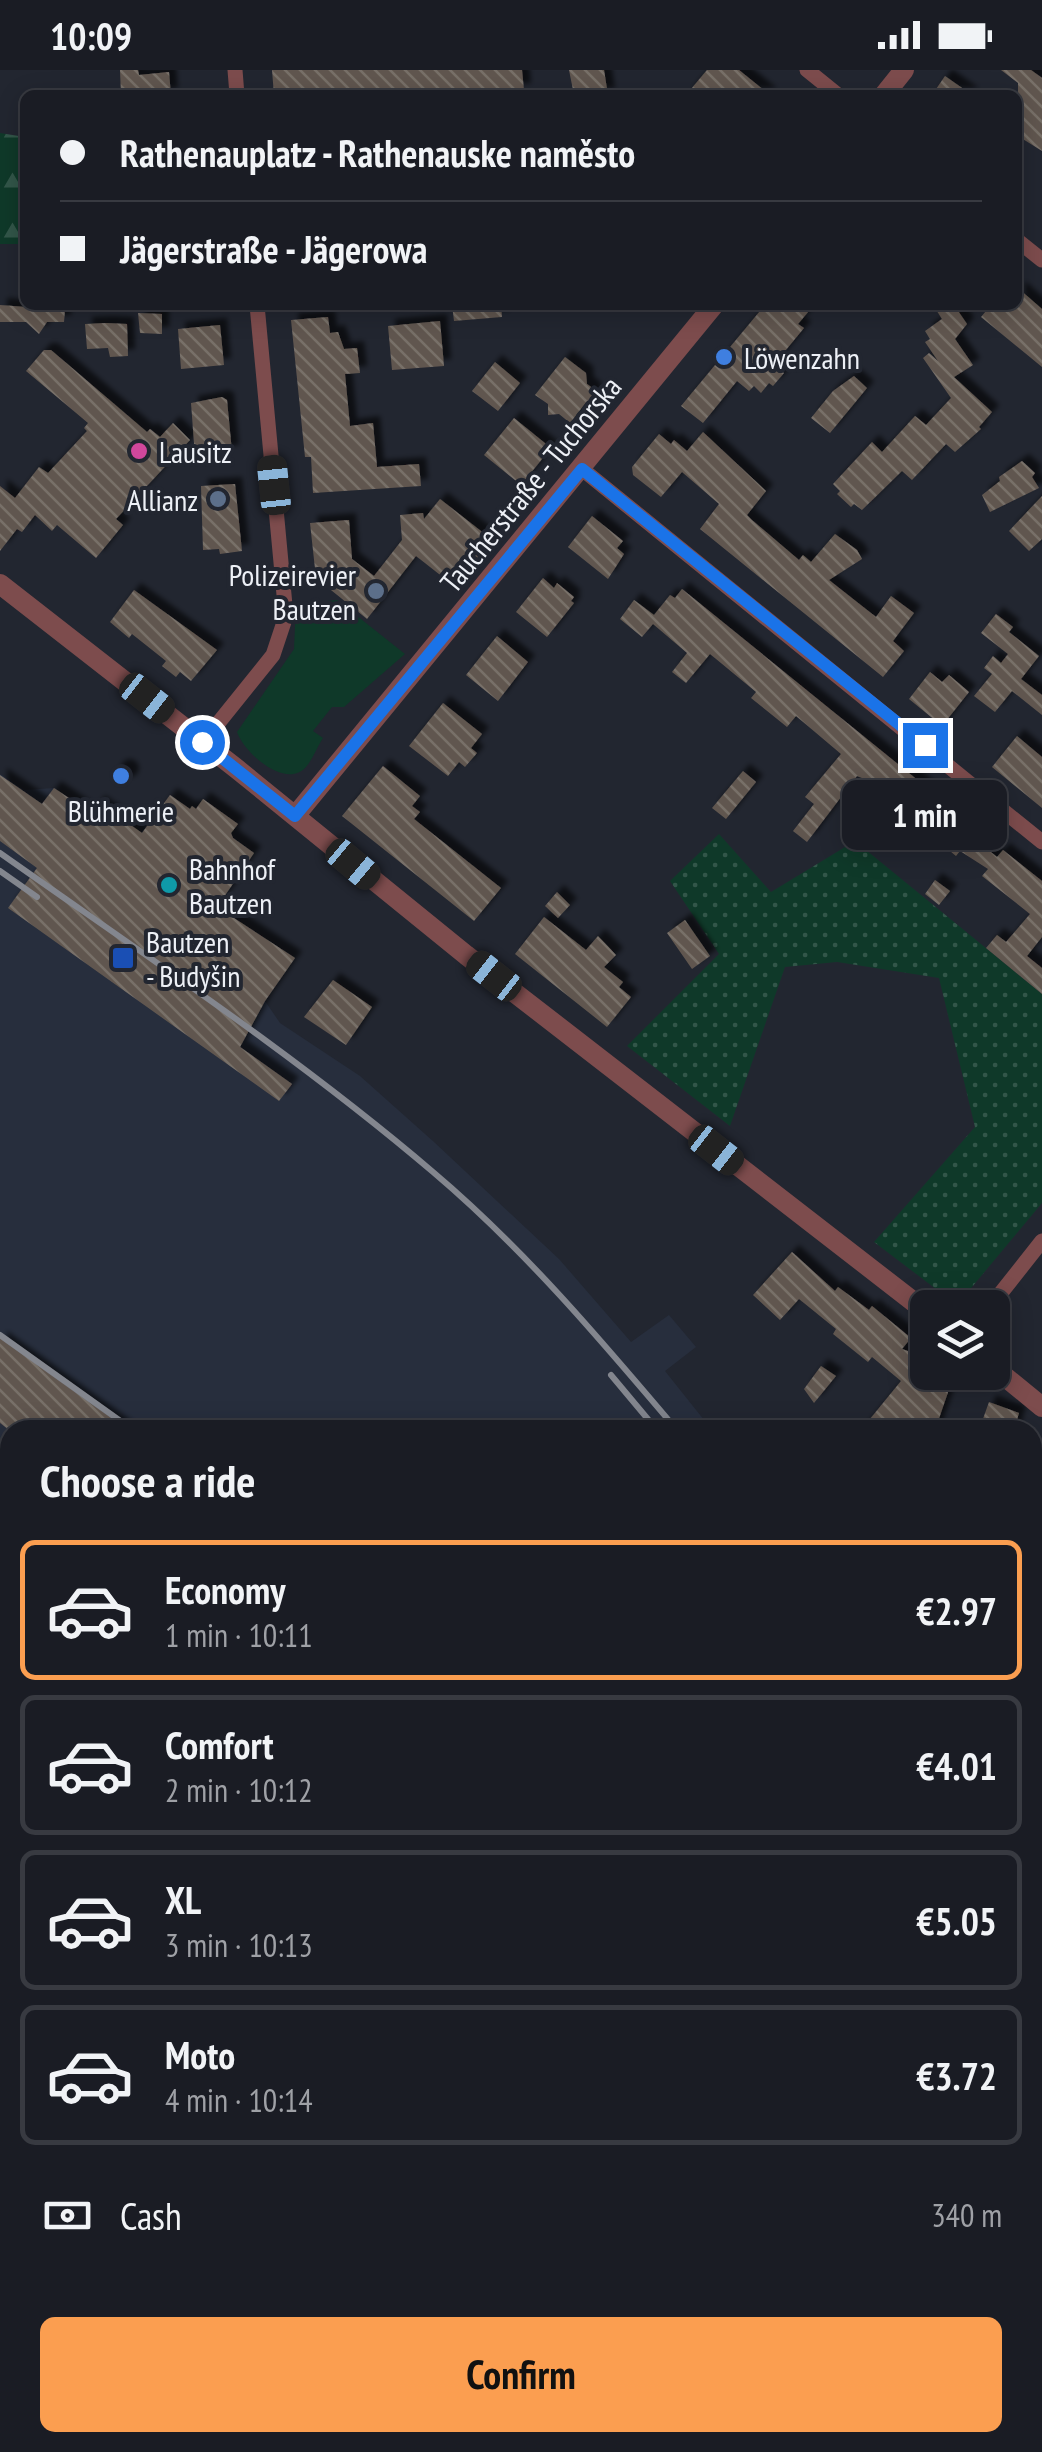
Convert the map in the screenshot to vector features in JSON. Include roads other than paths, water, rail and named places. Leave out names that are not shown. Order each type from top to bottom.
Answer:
[{"type":"street","points":[[807,70],[832,90]]},
{"type":"street","points":[[888,90],[904,70]]},
{"type":"street","points":[[1022,243],[1042,260]]},
{"type":"street","points":[[202,742],[273,655],[286,616],[257,310]]},
{"type":"street","name":"Taucherstraße - Tuchorska","points":[[295,816],[710,310]]},
{"type":"street","points":[[582,469],[1042,842]]},
{"type":"street","points":[[0,584],[589,1051],[910,1299]]},
{"type":"street","points":[[1003,1290],[1042,1241]]},
{"type":"street","points":[[1010,1381],[1042,1407]]},
{"type":"railway","points":[[0,853],[275,1047],[433,1172],[530,1263],[668,1420]]},
{"type":"railway","points":[[0,871],[37,897]]},
{"type":"railway","points":[[0,1335],[119,1420]]},
{"type":"railway","points":[[611,1375],[649,1420]]},
{"type":"place","name":"Löwenzahn","points":[[724,357]]},
{"type":"place","name":"Lausitz","points":[[139,451]]},
{"type":"place","name":"Allianz","points":[[218,499]]},
{"type":"place","name":"Polizeirevier Bautzen","points":[[376,591]]},
{"type":"place","name":"Blühmerie","points":[[121,776]]},
{"type":"place","name":"Bahnhof Bautzen","points":[[169,885]]},
{"type":"place","name":"Bautzen - Budyšin","points":[[123,958]]}]
